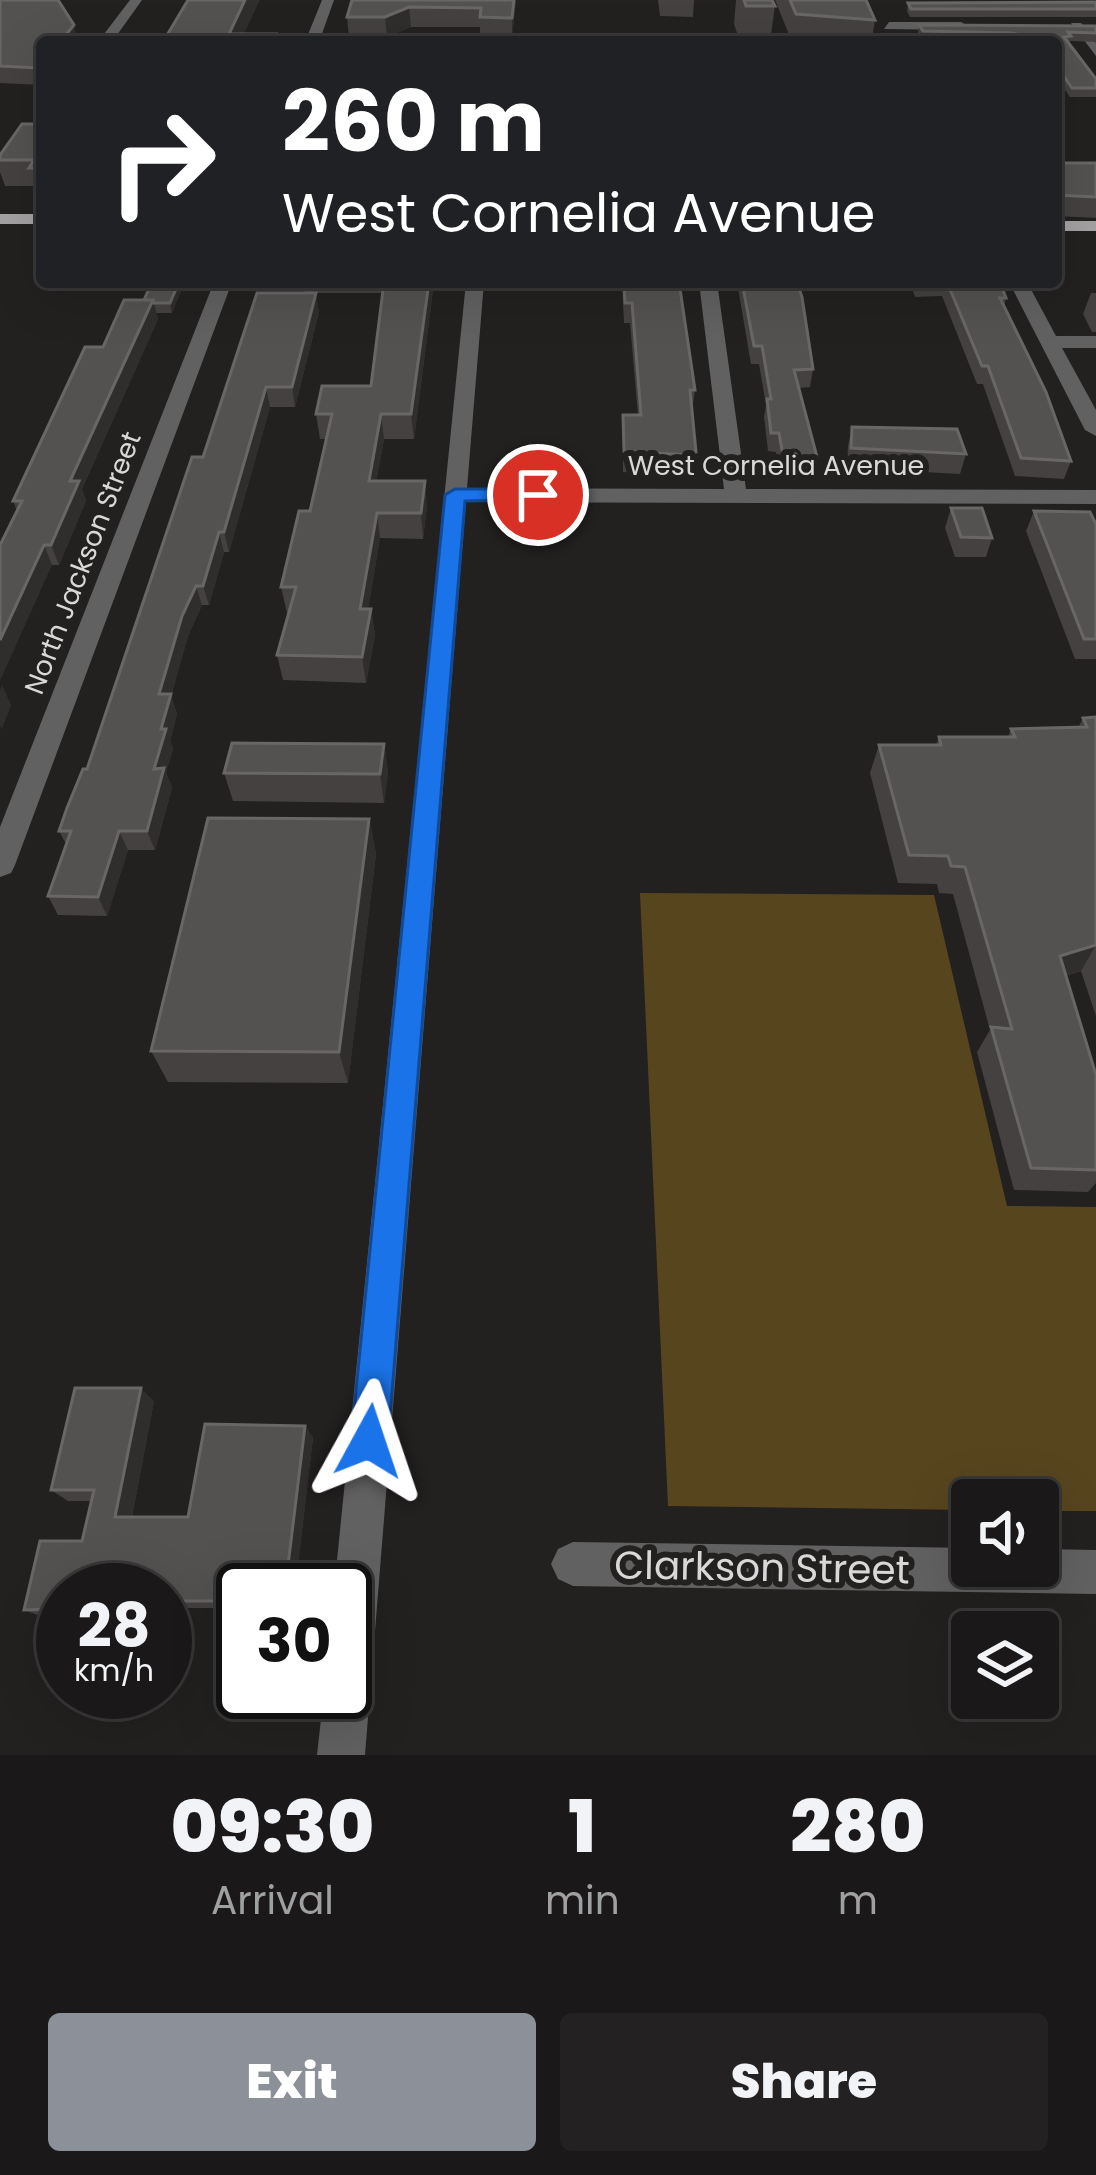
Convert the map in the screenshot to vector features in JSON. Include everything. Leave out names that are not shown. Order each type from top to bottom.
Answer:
[{"type":"main road","points":[[0,219],[36,219]]},
{"type":"main road","points":[[1062,226],[1096,226]]},
{"type":"street","points":[[109,36],[136,0]]},
{"type":"street","points":[[314,36],[328,0]]},
{"type":"street","points":[[894,36],[886,20],[988,26]]},
{"type":"street","points":[[1058,26],[1096,26]]},
{"type":"street","points":[[1076,26],[1096,52]]},
{"type":"street","name":"North Jackson Street","points":[[0,865],[221,288]]},
{"type":"street","points":[[341,1755],[474,288]]},
{"type":"street","points":[[709,288],[736,496]]},
{"type":"street","points":[[1021,288],[1096,430]]},
{"type":"street","points":[[1051,342],[1096,342]]},
{"type":"street","name":"West Cornelia Avenue","points":[[455,495],[1096,497]]},
{"type":"street","name":"Clarkson Street","points":[[573,1564],[1096,1572]]},
{"type":"shaded area","points":[[640,893],[934,895],[1007,1206],[1096,1207],[1096,1511],[1059,1511],[1059,1479],[951,1479],[951,1510],[668,1506]]},
{"type":"building","points":[[0,0],[58,0],[74,25],[65,36],[36,36],[36,68],[0,66]]},
{"type":"building","points":[[188,0],[245,0],[229,34],[276,34],[275,36],[167,36]]},
{"type":"building","points":[[352,0],[514,0],[512,18],[480,17],[481,8],[409,7],[385,17],[347,17]]},
{"type":"building","points":[[744,0],[772,0],[775,6],[746,6]]},
{"type":"building","points":[[790,0],[866,0],[875,20],[796,14]]},
{"type":"building","points":[[1096,2],[1096,9],[911,9],[908,3]]},
{"type":"building","points":[[919,25],[1096,26],[1096,33],[1068,32],[1071,36],[1064,37],[1096,79],[1096,88],[1072,88],[1062,74],[1062,36],[923,31]]},
{"type":"building","points":[[22,124],[36,124],[36,168],[29,168],[34,160],[0,160]]},
{"type":"building","points":[[1062,163],[1096,163],[1096,197],[1062,195]]},
{"type":"building","points":[[149,288],[176,288],[170,303],[144,300]]},
{"type":"building","points":[[383,288],[428,288],[411,414],[381,414],[369,481],[425,481],[421,513],[377,513],[360,609],[371,609],[362,657],[277,655],[296,587],[281,587],[299,511],[310,511],[332,414],[316,414],[322,386],[371,386]]},
{"type":"building","points":[[624,288],[680,288],[695,390],[690,390],[696,452],[624,451],[623,415],[641,415],[632,303],[625,303]]},
{"type":"building","points":[[743,288],[799,288],[813,369],[794,370],[817,457],[783,456],[779,433],[771,433],[762,346],[754,346]]},
{"type":"building","points":[[950,288],[1002,288],[1006,298],[1000,298],[1046,392],[1071,461],[1021,458],[988,366],[982,366]]},
{"type":"building","points":[[257,293],[316,293],[292,387],[266,387],[224,532],[219,532],[203,586],[196,586],[182,616],[159,694],[171,694],[154,769],[164,768],[147,831],[119,831],[98,897],[48,896],[71,831],[59,831],[83,769],[87,769],[192,457],[203,457]]},
{"type":"building","points":[[124,300],[153,300],[70,481],[79,481],[51,545],[44,545],[0,640],[0,545],[22,501],[13,501],[85,347],[103,347]]},
{"type":"building","points":[[852,427],[957,429],[966,454],[851,448]]},
{"type":"building","points":[[951,508],[982,508],[992,538],[961,537]]},
{"type":"building","points":[[1034,511],[1090,512],[1096,524],[1096,639],[1084,639]]},
{"type":"building","points":[[1096,717],[1096,945],[1060,956],[1096,1075],[1096,1170],[1031,1168],[991,1027],[1012,1029],[965,867],[951,866],[948,856],[909,855],[879,745],[941,745],[939,737],[1015,737],[1011,729],[1087,727],[1083,718]]},
{"type":"building","points":[[232,743],[384,744],[380,774],[224,773]]},
{"type":"building","points":[[208,818],[369,819],[339,1052],[151,1051]]},
{"type":"building","points":[[75,1388],[141,1388],[115,1517],[188,1517],[205,1424],[305,1426],[288,1563],[216,1563],[216,1601],[192,1601],[192,1563],[36,1563],[36,1610],[24,1610],[40,1541],[82,1541],[94,1490],[51,1490]]},
{"type":"route","points":[[369,1441],[455,495],[538,495]]}]
